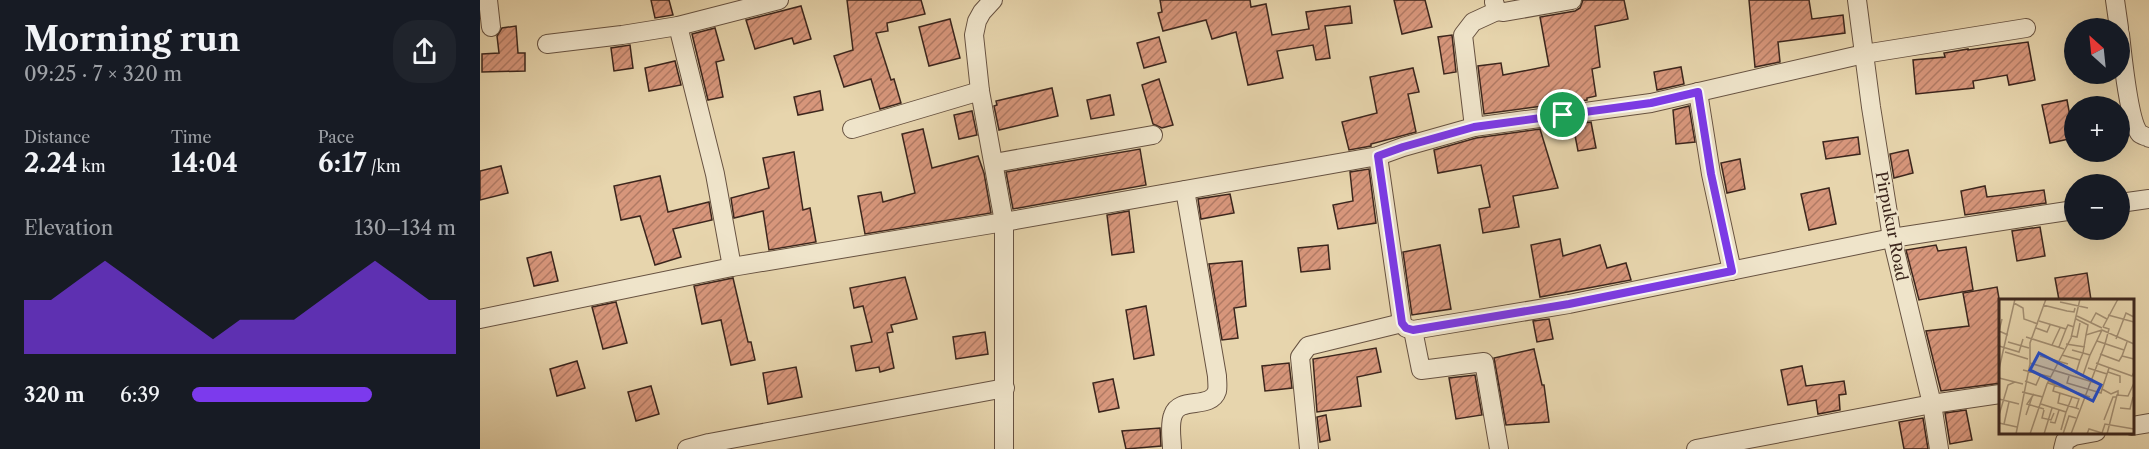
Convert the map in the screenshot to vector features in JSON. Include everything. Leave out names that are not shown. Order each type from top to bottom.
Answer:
[{"type":"street","points":[[488,0],[491,27]]},
{"type":"street","points":[[547,44],[678,26],[779,0]]},
{"type":"street","points":[[993,0],[977,21],[975,35],[980,91],[1004,222],[1004,449]]},
{"type":"street","points":[[1474,127],[1463,35],[1473,22],[1495,6],[1504,12],[1572,0]]},
{"type":"street","name":"Pirpukur Road","points":[[1857,0],[1892,238],[1932,404],[1939,449]]},
{"type":"street","points":[[2115,0],[2118,18]]},
{"type":"street","points":[[678,26],[715,174],[732,267]]},
{"type":"street","points":[[480,319],[732,267],[1378,156],[1474,127],[1651,103],[1864,54],[2026,28]]},
{"type":"street","points":[[2126,84],[2136,127],[2141,134],[2149,138]]},
{"type":"street","points":[[852,129],[980,91]]},
{"type":"street","points":[[1698,92],[1711,174],[1732,271]]},
{"type":"street","points":[[994,163],[1153,135]]},
{"type":"street","points":[[1378,156],[1408,326],[1421,370],[1484,362],[1499,449]]},
{"type":"street","points":[[1172,449],[1172,416],[1175,411],[1182,405],[1206,400],[1217,391],[1185,190]]},
{"type":"street","points":[[2130,202],[2149,199]]},
{"type":"street","points":[[1309,449],[1300,357],[1308,346],[1408,326],[1569,304],[1892,238],[2064,212]]},
{"type":"street","points":[[687,449],[753,442],[1005,388]]},
{"type":"street","points":[[1696,449],[1932,404],[1999,394]]},
{"type":"street","points":[[2134,426],[2149,423]]},
{"type":"street","points":[[2062,449],[2065,441],[2085,434]]},
{"type":"building","points":[[651,0],[669,0],[673,15],[655,18]]},
{"type":"building","points":[[847,0],[921,0],[925,14],[887,23],[888,31],[876,33],[901,103],[880,109],[871,79],[844,87],[834,56],[853,50]]},
{"type":"building","points":[[1160,0],[1250,0],[1251,7],[1266,4],[1272,35],[1309,29],[1306,12],[1350,6],[1352,23],[1325,26],[1330,58],[1316,60],[1313,45],[1277,51],[1283,78],[1248,85],[1236,32],[1212,39],[1206,20],[1163,31],[1158,13],[1162,12]]},
{"type":"building","points":[[1394,0],[1425,0],[1432,27],[1402,34]]},
{"type":"building","points":[[1583,0],[1624,0],[1628,19],[1595,26],[1600,67],[1592,69],[1596,96],[1587,98],[1587,100],[1484,114],[1478,66],[1501,63],[1503,75],[1549,66],[1540,17],[1575,11],[1580,8]]},
{"type":"building","points":[[1749,0],[1809,0],[1812,19],[1843,15],[1845,33],[1778,42],[1780,62],[1755,67]]},
{"type":"building","points":[[801,6],[811,39],[794,44],[792,38],[755,49],[746,20]]},
{"type":"building","points":[[950,19],[960,58],[929,66],[919,27]]},
{"type":"building","points":[[516,26],[518,53],[525,53],[525,71],[482,72],[482,54],[499,53],[497,36],[502,28]]},
{"type":"building","points":[[715,28],[724,60],[716,62],[723,97],[708,100],[692,34]]},
{"type":"building","points":[[1452,35],[1456,72],[1444,74],[1438,37]]},
{"type":"building","points":[[1159,37],[1166,62],[1144,68],[1137,43]]},
{"type":"building","points":[[2028,42],[2035,80],[2009,85],[2007,75],[1973,81],[1974,88],[1916,94],[1913,60],[1945,57],[1944,53],[1968,49]]},
{"type":"building","points":[[630,45],[633,68],[614,71],[611,48]]},
{"type":"building","points":[[675,61],[681,85],[649,91],[645,68]]},
{"type":"building","points":[[1681,67],[1684,84],[1657,90],[1654,72]]},
{"type":"building","points":[[1413,68],[1419,92],[1408,94],[1416,132],[1371,144],[1371,146],[1349,150],[1342,122],[1377,113],[1370,77]]},
{"type":"building","points":[[1159,79],[1173,125],[1162,128],[1153,124],[1142,85]]},
{"type":"building","points":[[1052,88],[1058,116],[999,130],[994,106],[997,105],[996,101]]},
{"type":"building","points":[[820,91],[823,110],[798,115],[794,97]]},
{"type":"building","points":[[1110,95],[1114,115],[1091,119],[1087,100]]},
{"type":"building","points":[[2064,101],[2064,140],[2050,143],[2042,105]]},
{"type":"building","points":[[1689,106],[1695,142],[1676,144],[1673,110]]},
{"type":"building","points":[[972,111],[977,135],[959,139],[954,115]]},
{"type":"building","points":[[1591,122],[1596,148],[1578,151],[1573,125]]},
{"type":"building","points":[[923,129],[932,168],[978,156],[984,173],[991,213],[865,234],[858,196],[881,192],[883,202],[915,193],[902,134]]},
{"type":"building","points":[[1540,129],[1558,188],[1513,196],[1519,227],[1483,233],[1479,209],[1490,207],[1481,165],[1438,173],[1434,150],[1476,138]]},
{"type":"building","points":[[1858,137],[1860,154],[1826,159],[1823,142]]},
{"type":"building","points":[[1140,149],[1146,185],[1013,209],[1006,172]]},
{"type":"building","points":[[1908,150],[1913,173],[1894,178],[1890,154]]},
{"type":"building","points":[[794,152],[803,210],[810,208],[816,242],[769,250],[763,211],[734,218],[731,198],[769,188],[763,158]]},
{"type":"building","points":[[1740,159],[1745,189],[1727,193],[1721,163]]},
{"type":"building","points":[[501,166],[508,193],[480,200],[480,171]]},
{"type":"building","points":[[1369,169],[1376,223],[1338,229],[1333,205],[1353,201],[1350,172]]},
{"type":"building","points":[[660,176],[668,212],[709,202],[712,220],[673,229],[681,257],[655,265],[640,216],[621,220],[614,186]]},
{"type":"building","points":[[1985,186],[1987,197],[2044,190],[2046,203],[1965,215],[1961,191]]},
{"type":"building","points":[[1829,188],[1836,224],[1809,230],[1801,194]]},
{"type":"building","points":[[1230,194],[1234,213],[1201,219],[1198,199]]},
{"type":"building","points":[[1129,211],[1134,252],[1112,255],[1107,215]]},
{"type":"building","points":[[2040,227],[2045,256],[2017,261],[2012,231]]},
{"type":"building","points":[[1560,239],[1563,256],[1600,245],[1607,268],[1626,263],[1631,280],[1540,297],[1531,245]]},
{"type":"building","points":[[1328,245],[1330,269],[1301,272],[1298,248]]},
{"type":"building","points":[[1440,245],[1451,309],[1412,315],[1403,252]]},
{"type":"building","points":[[1936,245],[1938,251],[1966,247],[1973,290],[1919,300],[1906,250]]},
{"type":"building","points":[[551,252],[558,281],[534,286],[527,258]]},
{"type":"building","points":[[1242,261],[1246,306],[1234,308],[1238,338],[1222,340],[1209,264]]},
{"type":"building","points":[[2087,273],[2091,299],[2059,299],[2055,278]]},
{"type":"building","points":[[905,277],[917,319],[891,325],[893,332],[887,333],[894,368],[880,372],[879,367],[856,371],[851,346],[872,342],[863,306],[854,308],[850,288]]},
{"type":"building","points":[[733,278],[748,342],[751,342],[755,360],[731,365],[721,320],[702,324],[694,286]]},
{"type":"building","points":[[1997,287],[1999,299],[1999,383],[1941,391],[1926,331],[1969,326],[1963,293]]},
{"type":"building","points":[[616,302],[627,343],[603,349],[592,307]]},
{"type":"building","points":[[1146,306],[1154,355],[1134,359],[1126,310]]},
{"type":"building","points":[[1549,319],[1553,339],[1537,342],[1533,321]]},
{"type":"building","points":[[985,332],[988,354],[956,359],[953,337]]},
{"type":"building","points":[[1376,348],[1381,372],[1357,377],[1361,406],[1317,412],[1313,359]]},
{"type":"building","points":[[1534,349],[1542,385],[1544,385],[1549,422],[1506,425],[1494,358]]},
{"type":"building","points":[[577,361],[585,388],[557,396],[550,369]]},
{"type":"building","points":[[1289,363],[1292,388],[1265,391],[1262,366]]},
{"type":"building","points":[[1802,366],[1806,386],[1844,381],[1846,394],[1839,395],[1840,410],[1818,414],[1816,400],[1788,405],[1781,370]]},
{"type":"building","points":[[796,367],[802,397],[768,404],[763,373]]},
{"type":"building","points":[[1475,375],[1482,415],[1456,419],[1449,378]]},
{"type":"building","points":[[1113,379],[1119,408],[1099,412],[1093,383]]},
{"type":"building","points":[[651,386],[659,414],[636,421],[628,392]]},
{"type":"building","points":[[1966,410],[1972,440],[1950,444],[1945,413]]},
{"type":"building","points":[[1326,415],[1330,440],[1320,442],[1317,417]]},
{"type":"building","points":[[1923,418],[1928,449],[1904,449],[1899,422]]},
{"type":"building","points":[[1160,428],[1161,446],[1126,449],[1122,431]]},
{"type":"route","points":[[1698,92],[1711,174],[1732,271],[1569,304],[1413,330],[1406,328],[1402,323],[1378,156],[1474,127],[1563,115],[1651,103],[1698,92]]}]
